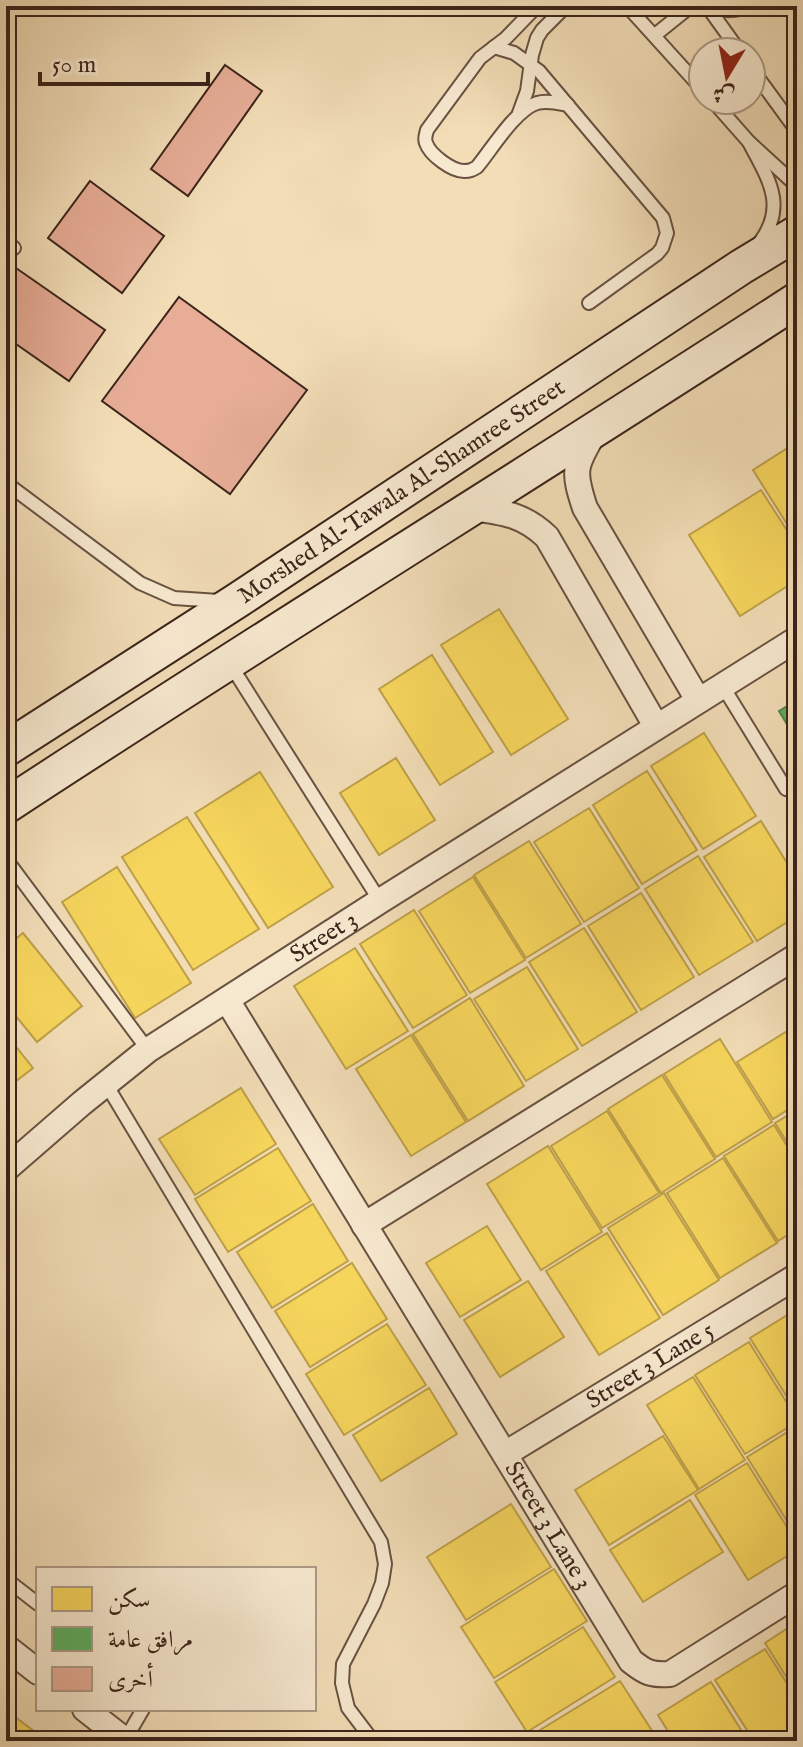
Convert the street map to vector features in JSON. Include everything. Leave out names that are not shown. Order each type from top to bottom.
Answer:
[{"type":"main road","name":"Morshed Al-Tawala Al-Shamree Street","points":[[6,749],[797,233]]},
{"type":"main road","name":"Morshed Al-Tawala Al-Shamree Street","points":[[6,806],[797,300]]},
{"type":"main road","points":[[161,705],[149,690],[149,674],[153,665],[212,628],[238,600]]},
{"type":"street","points":[[596,430],[578,460],[577,485],[585,508],[698,700]]},
{"type":"street","points":[[472,508],[510,513],[535,526],[547,537],[656,726]]},
{"type":"street","name":"Street 3","points":[[6,1169],[148,1050],[797,639]]},
{"type":"street","points":[[364,1225],[797,956]]},
{"type":"street","name":"Street 3 Lane 3","points":[[227,1000],[631,1661],[645,1672],[670,1674],[797,1594]]},
{"type":"street","name":"Street 3 Lane 5","points":[[505,1454],[797,1276]]},
{"type":"street","points":[[6,1647],[36,1670]]},
{"type":"street","points":[[88,1711],[126,1741]]},
{"type":"lane","points":[[537,6],[474,65],[432,122],[425,137],[426,144],[457,170],[471,170],[477,167],[518,116],[536,103],[546,101],[568,105]]},
{"type":"lane","points":[[518,116],[527,91],[537,38],[566,6]]},
{"type":"lane","points":[[627,6],[687,72]]},
{"type":"lane","points":[[655,35],[691,6]]},
{"type":"lane","points":[[709,6],[721,10],[750,6]]},
{"type":"lane","points":[[709,6],[729,36]]},
{"type":"lane","points":[[494,47],[514,53],[545,78],[666,225],[665,241],[657,254],[589,303]]},
{"type":"lane","points":[[767,90],[797,131]]},
{"type":"lane","points":[[726,116],[749,142],[797,186]]},
{"type":"lane","points":[[741,267],[769,230],[773,213],[772,187],[749,142]]},
{"type":"lane","points":[[6,483],[140,583],[174,598],[238,600]]},
{"type":"lane","points":[[228,662],[380,901]]},
{"type":"lane","points":[[722,685],[786,789],[797,792]]},
{"type":"lane","points":[[6,859],[148,1050]]},
{"type":"lane","points":[[106,1084],[381,1542],[385,1564],[382,1583],[343,1664],[342,1683],[348,1708],[373,1741]]},
{"type":"lane","points":[[6,1579],[36,1602]]},
{"type":"lane","points":[[126,1741],[142,1711]]},
{"type":"building: سكن","points":[[797,442],[797,540],[753,470]]},
{"type":"building: سكن","points":[[761,490],[797,546],[797,580],[740,616],[689,535]]},
{"type":"building: سكن","points":[[499,609],[568,719],[511,755],[441,645]]},
{"type":"building: سكن","points":[[432,655],[493,752],[440,785],[379,689]]},
{"type":"building: سكن","points":[[704,733],[756,816],[703,849],[651,766]]},
{"type":"building: سكن","points":[[396,758],[435,820],[379,855],[340,793]]},
{"type":"building: سكن","points":[[647,771],[697,850],[642,884],[593,805]]},
{"type":"building: سكن","points":[[260,772],[333,887],[268,928],[195,813]]},
{"type":"building: سكن","points":[[589,808],[639,888],[584,922],[534,842]]},
{"type":"building: سكن","points":[[187,817],[259,929],[193,970],[122,857]]},
{"type":"building: سكن","points":[[761,821],[797,879],[797,916],[757,941],[704,857]]},
{"type":"building: سكن","points":[[529,841],[581,924],[526,958],[474,875]]},
{"type":"building: سكن","points":[[698,856],[753,942],[699,975],[645,889]]},
{"type":"building: سكن","points":[[117,867],[191,983],[135,1018],[62,902]]},
{"type":"building: سكن","points":[[473,877],[525,960],[470,993],[419,911]]},
{"type":"building: سكن","points":[[641,893],[694,977],[641,1010],[588,926]]},
{"type":"building: سكن","points":[[414,910],[467,995],[413,1028],[360,944]]},
{"type":"building: سكن","points":[[584,928],[637,1012],[582,1046],[529,962]]},
{"type":"building: سكن","points":[[23,933],[82,1006],[37,1042],[6,1004],[6,947]]},
{"type":"building: سكن","points":[[355,948],[408,1031],[346,1069],[294,986]]},
{"type":"building: سكن","points":[[527,967],[578,1049],[526,1081],[474,999]]},
{"type":"building: سكن","points":[[470,998],[524,1086],[468,1121],[413,1034]]},
{"type":"building: سكن","points":[[797,1025],[797,1104],[773,1119],[737,1062]]},
{"type":"building: سكن","points":[[6,1034],[33,1068],[6,1089]]},
{"type":"building: سكن","points":[[411,1035],[466,1122],[411,1156],[356,1069]]},
{"type":"building: سكن","points":[[720,1039],[772,1122],[716,1157],[664,1074]]},
{"type":"building: سكن","points":[[662,1075],[715,1159],[661,1193],[608,1109]]},
{"type":"building: سكن","points":[[241,1088],[276,1144],[195,1195],[159,1139]]},
{"type":"building: سكن","points":[[797,1110],[797,1158],[775,1123]]},
{"type":"building: سكن","points":[[607,1111],[659,1193],[602,1228],[551,1146]]},
{"type":"building: سكن","points":[[774,1125],[797,1162],[797,1229],[778,1241],[724,1156]]},
{"type":"building: سكن","points":[[548,1146],[602,1232],[541,1270],[487,1184]]},
{"type":"building: سكن","points":[[278,1148],[311,1201],[228,1252],[195,1199]]},
{"type":"building: سكن","points":[[723,1158],[777,1243],[720,1278],[667,1193]]},
{"type":"building: سكن","points":[[664,1193],[719,1280],[663,1315],[608,1228]]},
{"type":"building: سكن","points":[[313,1204],[348,1261],[272,1308],[237,1252]]},
{"type":"building: سكن","points":[[487,1226],[521,1280],[460,1317],[426,1263]]},
{"type":"building: سكن","points":[[607,1233],[660,1318],[599,1355],[546,1271]]},
{"type":"building: سكن","points":[[352,1263],[387,1319],[310,1367],[275,1311]]},
{"type":"building: سكن","points":[[528,1281],[564,1337],[500,1377],[464,1320]]},
{"type":"building: سكن","points":[[797,1309],[797,1413],[750,1338]]},
{"type":"building: سكن","points":[[387,1324],[426,1385],[344,1435],[306,1374]]},
{"type":"building: سكن","points":[[749,1342],[797,1422],[745,1454],[695,1375]]},
{"type":"building: سكن","points":[[693,1377],[745,1460],[699,1489],[647,1405]]},
{"type":"building: سكن","points":[[429,1388],[457,1434],[381,1481],[353,1435]]},
{"type":"building: سكن","points":[[797,1426],[797,1537],[747,1457]]},
{"type":"building: سكن","points":[[663,1436],[698,1490],[609,1545],[575,1490]]},
{"type":"building: سكن","points":[[747,1463],[797,1543],[797,1550],[748,1580],[695,1495]]},
{"type":"building: سكن","points":[[690,1500],[723,1552],[643,1602],[610,1550]]},
{"type":"building: سكن","points":[[511,1504],[551,1567],[466,1620],[427,1557]]},
{"type":"building: سكن","points":[[554,1569],[587,1621],[494,1678],[461,1627]]},
{"type":"building: سكن","points":[[797,1622],[797,1694],[765,1643]]},
{"type":"building: سكن","points":[[583,1627],[615,1677],[527,1732],[495,1682]]},
{"type":"building: سكن","points":[[765,1649],[797,1699],[797,1737],[790,1741],[754,1741],[715,1680]]},
{"type":"building: سكن","points":[[620,1681],[658,1740],[547,1741],[540,1730]]},
{"type":"building: سكن","points":[[711,1682],[748,1741],[674,1741],[658,1715]]},
{"type":"building: سكن","points":[[6,1710],[47,1741],[6,1741]]},
{"type":"building: مرافق عامة","points":[[797,700],[797,741],[779,711]]},
{"type":"building: أخرى","points":[[225,65],[262,91],[188,196],[151,169]]},
{"type":"building: أخرى","points":[[90,181],[164,236],[122,293],[48,238]]},
{"type":"building: أخرى","points":[[16,268],[105,330],[69,381],[6,337],[6,282]]},
{"type":"building: أخرى","points":[[179,297],[307,390],[230,494],[102,401]]}]
